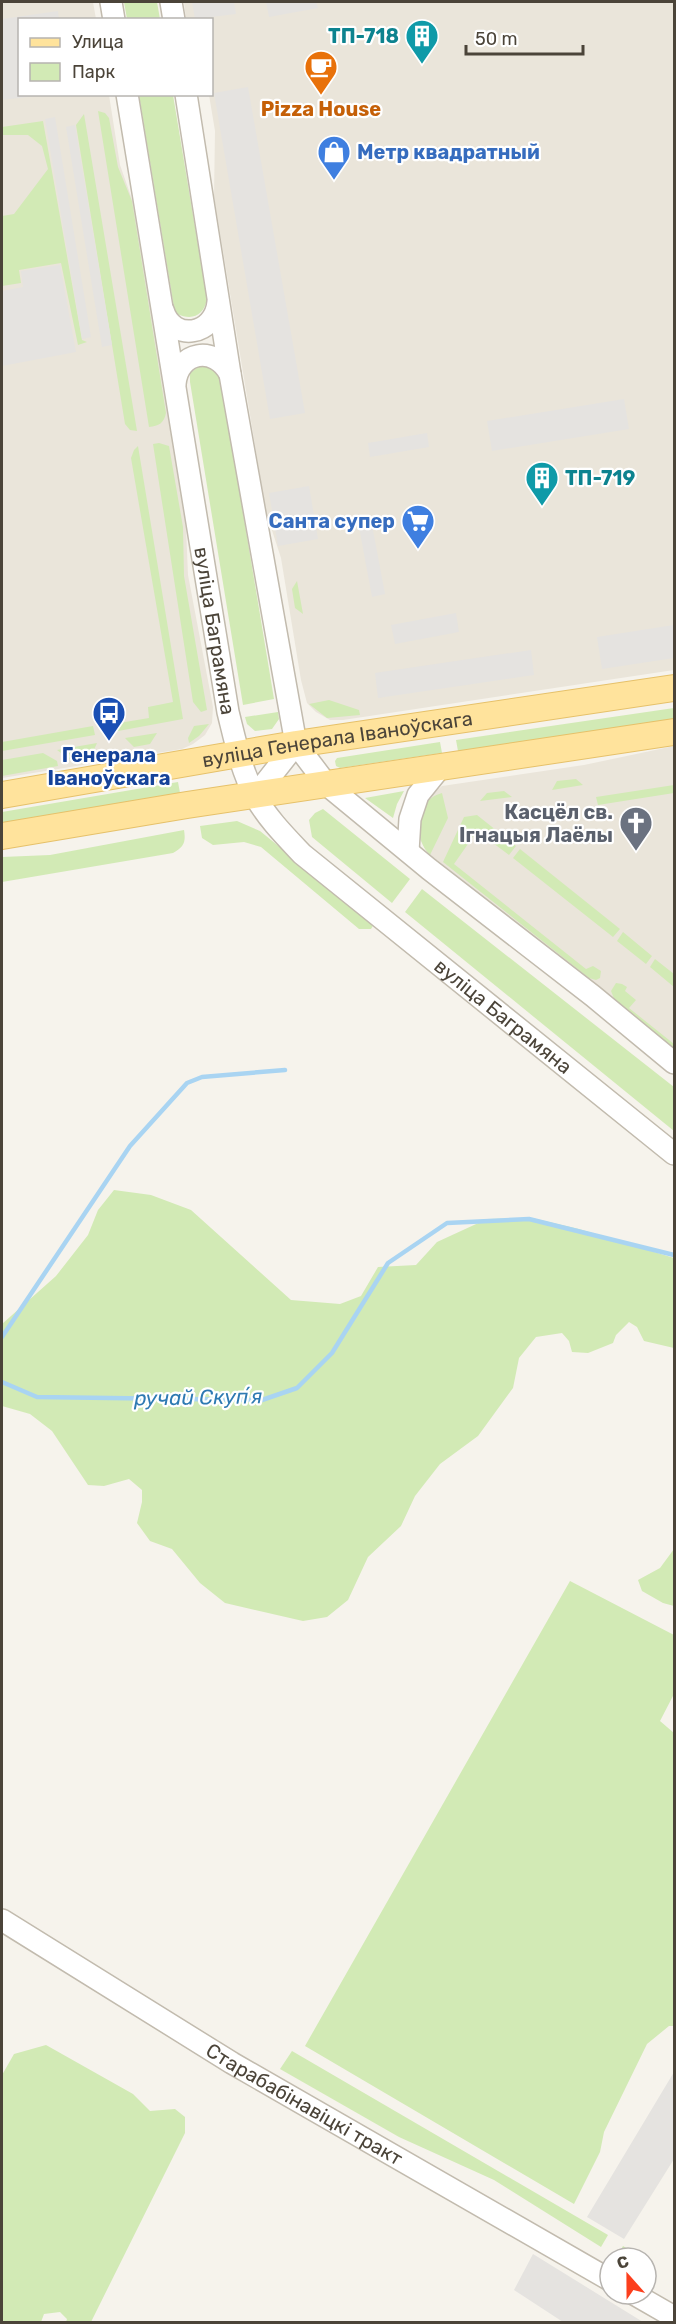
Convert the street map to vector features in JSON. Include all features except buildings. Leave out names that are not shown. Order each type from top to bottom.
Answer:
[{"type":"main road","name":"вуліца Генерала Іваноўскага","points":[[2,795],[296,744],[675,688]]},
{"type":"main road","points":[[2,836],[675,732]]},
{"type":"street","points":[[111,2],[114,18]]},
{"type":"street","points":[[171,2],[174,18]]},
{"type":"street","name":"вуліца Баграмяна","points":[[127,96],[228,712],[238,754],[255,796],[271,820],[302,854],[675,1154]]},
{"type":"street","points":[[186,96],[230,374],[296,744],[327,785],[675,1063]]},
{"type":"street","points":[[162,306],[167,319],[177,328],[198,330],[205,327],[215,316],[219,302],[217,295]]},
{"type":"street","points":[[175,384],[178,370],[182,365],[199,355],[214,357],[221,361],[230,374]]},
{"type":"street","points":[[255,796],[296,744]]},
{"type":"street","points":[[408,851],[410,819],[418,795],[438,769]]},
{"type":"street","name":"Старабабінавіцкі тракт","points":[[2,1920],[231,2063],[598,2273]]},
{"type":"street","points":[[655,2306],[675,2317]]},
{"type":"shaded area","points":[[2,2],[93,2],[96,18],[18,18],[18,96],[109,96],[120,165],[133,202],[186,527],[188,575],[213,707],[212,723],[205,735],[182,749],[2,778]]},
{"type":"shaded area","points":[[184,2],[674,2],[674,670],[343,720],[330,720],[316,712],[307,703],[301,680],[281,558],[266,512],[214,196],[215,131],[209,96],[213,96],[213,18],[186,18]]},
{"type":"shaded area","points":[[192,2],[234,2],[236,14],[195,18]]},
{"type":"shaded area","points":[[266,2],[316,2],[318,8],[269,17]]},
{"type":"shaded area","points":[[58,11],[59,18],[18,18],[18,96],[36,96],[2,100],[2,19]]},
{"type":"shaded area","points":[[248,87],[305,413],[270,419],[214,93]]},
{"type":"shaded area","points":[[55,117],[91,337],[82,339],[45,119]]},
{"type":"shaded area","points":[[75,125],[112,345],[102,347],[66,127]]},
{"type":"shaded area","points":[[60,265],[76,352],[2,366],[2,291],[23,287],[21,271]]},
{"type":"shaded area","points":[[624,399],[629,429],[492,451],[487,421]]},
{"type":"shaded area","points":[[427,433],[429,447],[370,457],[368,443]]},
{"type":"shaded area","points":[[309,486],[318,539],[278,546],[269,493]]},
{"type":"shaded area","points":[[372,525],[385,594],[372,597],[359,527]]},
{"type":"shaded area","points":[[456,613],[459,632],[395,644],[391,625]]},
{"type":"shaded area","points":[[674,625],[674,658],[602,669],[597,637]]},
{"type":"shaded area","points":[[531,650],[534,675],[378,698],[375,673]]},
{"type":"shaded area","points":[[674,746],[674,1051],[427,852],[417,834],[424,802],[442,786],[584,765]]},
{"type":"shaded area","points":[[674,2072],[674,2159],[624,2239],[587,2217]]},
{"type":"shaded area","points":[[533,2254],[598,2294],[598,2306],[617,2306],[643,2322],[563,2322],[514,2290]]},
{"type":"green space","points":[[124,2],[157,2],[160,18],[127,18]]},
{"type":"green space","points":[[139,96],[173,96],[207,299],[200,313],[193,317],[177,314],[174,308]]},
{"type":"green space","points":[[98,111],[105,113],[109,118],[118,167],[132,201],[166,413],[162,422],[153,427],[149,427]]},
{"type":"green space","points":[[84,114],[137,431],[130,430],[125,424],[76,125]]},
{"type":"green space","points":[[43,121],[82,340],[87,342],[78,345],[61,263],[19,270],[21,283],[2,286],[2,216],[14,214],[48,169],[42,146],[28,135],[2,135],[2,127]]},
{"type":"green space","points":[[201,365],[218,370],[221,380],[274,699],[243,705],[190,382],[190,373]]},
{"type":"green space","points":[[153,444],[169,446],[183,527],[184,576],[207,710],[201,712],[193,702]]},
{"type":"green space","points":[[138,446],[183,719],[102,734],[101,726],[149,718],[148,707],[173,702],[131,458]]},
{"type":"green space","points":[[297,581],[303,614],[295,608],[292,589]]},
{"type":"green space","points":[[329,700],[359,710],[360,715],[327,718],[309,704]]},
{"type":"green space","points":[[674,708],[674,719],[458,751],[456,740]]},
{"type":"green space","points":[[278,712],[279,719],[272,729],[255,731],[247,724],[245,717]]},
{"type":"green space","points":[[209,724],[199,736],[189,743],[188,738],[194,726]]},
{"type":"green space","points":[[93,726],[95,735],[2,751],[2,742]]},
{"type":"green space","points":[[157,733],[150,744],[134,747],[125,738]]},
{"type":"green space","points":[[440,742],[442,753],[340,768],[336,766],[337,758]]},
{"type":"green space","points":[[97,743],[92,754],[69,759],[57,750]]},
{"type":"green space","points":[[43,753],[57,761],[58,766],[2,776],[2,760]]},
{"type":"green space","points":[[576,779],[583,785],[552,790],[557,781]]},
{"type":"green space","points":[[178,782],[180,793],[2,824],[2,812]]},
{"type":"green space","points":[[674,785],[674,793],[598,805],[596,797]]},
{"type":"green space","points":[[404,791],[393,818],[365,798]]},
{"type":"green space","points":[[504,791],[512,797],[480,801],[487,793]]},
{"type":"green space","points":[[442,793],[448,818],[430,855],[420,839],[419,820],[426,803]]},
{"type":"green space","points":[[323,809],[410,879],[392,903],[312,837],[309,820]]},
{"type":"green space","points":[[477,815],[516,846],[509,855],[477,831],[454,864],[586,969],[593,966],[601,971],[600,978],[596,980],[589,978],[443,862],[464,817]]},
{"type":"green space","points":[[237,821],[260,831],[374,924],[371,929],[359,929],[261,847],[244,842],[213,845],[202,838],[200,826]]},
{"type":"green space","points":[[184,830],[183,844],[173,853],[2,882],[2,857],[50,855]]},
{"type":"green space","points":[[520,849],[620,929],[613,937],[513,858]]},
{"type":"green space","points":[[422,889],[674,1087],[674,1131],[405,912]]},
{"type":"green space","points":[[623,932],[652,956],[646,964],[617,941]]},
{"type":"green space","points":[[655,959],[674,974],[674,987],[650,967]]},
{"type":"green space","points":[[616,983],[627,987],[625,991],[636,1000],[629,1008],[674,1044],[674,1050],[615,1001],[611,991]]},
{"type":"green space","points":[[114,1190],[151,1195],[191,1210],[291,1300],[340,1304],[361,1296],[378,1267],[416,1265],[437,1242],[487,1219],[532,1218],[579,1229],[674,1258],[674,1348],[644,1341],[637,1327],[629,1322],[616,1335],[613,1343],[588,1353],[572,1352],[569,1341],[562,1333],[536,1337],[519,1358],[513,1388],[478,1436],[440,1464],[415,1496],[401,1526],[368,1557],[348,1600],[327,1617],[303,1621],[225,1603],[200,1583],[172,1549],[150,1541],[137,1523],[142,1490],[129,1479],[104,1486],[88,1485],[52,1431],[30,1414],[2,1406],[2,1324],[56,1276],[88,1235],[98,1210]]},
{"type":"green space","points":[[674,1549],[674,1606],[663,1603],[642,1591],[638,1580],[660,1568]]},
{"type":"green space","points":[[570,1581],[674,1635],[674,1694],[660,1721],[674,1733],[674,2026],[669,2026],[647,2044],[604,2132],[600,2152],[574,2204],[305,2046]]},
{"type":"green space","points":[[46,2045],[133,2094],[150,2111],[175,2109],[185,2117],[185,2133],[91,2322],[66,2322],[67,2319],[60,2312],[44,2314],[41,2322],[2,2322],[2,2075],[14,2054]]},
{"type":"green space","points":[[292,2051],[608,2235],[599,2246],[494,2180],[399,2137],[280,2069]]},
{"type":"waterway","points":[[2,1337],[130,1146],[187,1083],[202,1077],[285,1070]]},
{"type":"waterway","name":"ручай Скупʼя","points":[[2,1382],[37,1397],[262,1400],[297,1388],[332,1353],[388,1263],[447,1223],[529,1219],[674,1255]]},
{"type":"place","name":"ТП-718","points":[[422,65]]},
{"type":"place","name":"Pizza House","points":[[321,96]]},
{"type":"place","name":"Метр квадратный","points":[[334,181]]},
{"type":"place","name":"ТП-719","points":[[542,507]]},
{"type":"place","name":"Санта супер","points":[[418,550]]},
{"type":"place","name":"Генерала Іваноўскага","points":[[109,742]]},
{"type":"place","name":"Касцёл св. Ігнацыя Лаёлы","points":[[636,852]]}]
